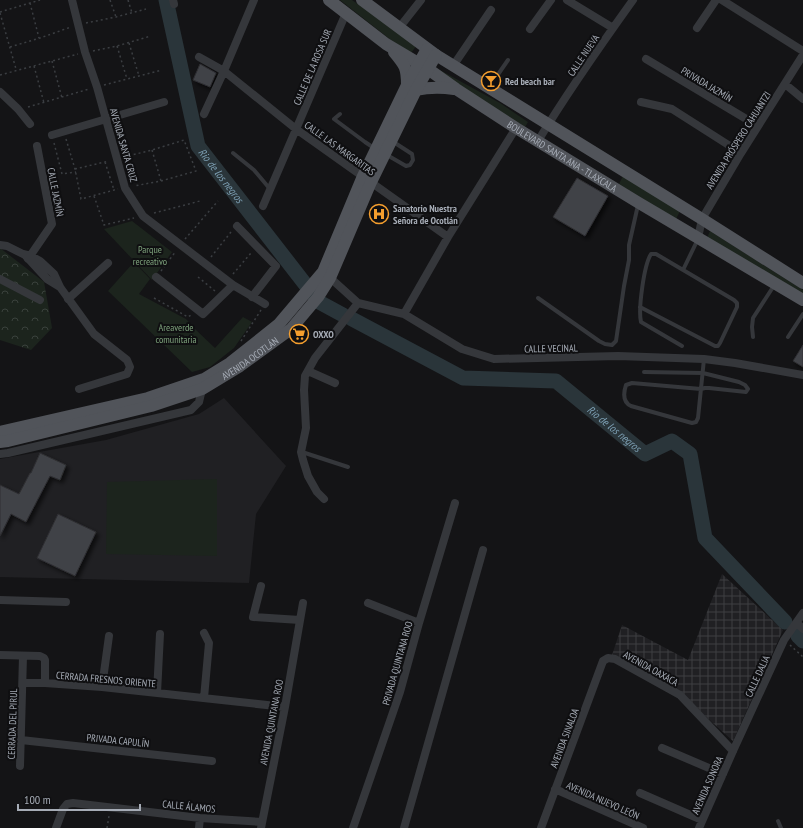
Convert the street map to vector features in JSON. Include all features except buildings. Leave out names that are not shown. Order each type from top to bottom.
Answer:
[{"type":"main road","name":"BOULEVARD SANTA ANA - TLAXCALA","points":[[329,0],[386,44],[538,142],[803,300]]},
{"type":"main road","name":"BOULEVARD SANTA ANA - TLAXCALA","points":[[362,0],[453,66],[802,280]]},
{"type":"main road","points":[[386,44],[403,64],[411,87],[442,87],[456,89]]},
{"type":"main road","name":"AVENIDA OCOTLÁN","points":[[0,432],[148,398],[204,379],[230,363],[304,303],[327,275],[367,179],[411,87],[432,52]]},
{"type":"main road","name":"AVENIDA OCOTLÁN","points":[[380,152],[391,140],[411,87]]},
{"type":"main road","points":[[602,180],[611,163]]},
{"type":"main road","name":"AVENIDA OCOTLÁN","points":[[0,442],[151,406],[202,389],[240,366],[291,329],[304,303]]},
{"type":"street","name":"AVENIDA SANTA CRUZ","points":[[72,0],[85,52],[97,87],[124,188],[143,216],[230,283],[264,304]]},
{"type":"street","points":[[204,114],[254,0]]},
{"type":"street","points":[[399,28],[421,0]]},
{"type":"street","points":[[530,29],[551,0]]},
{"type":"street","points":[[567,0],[613,28]]},
{"type":"street","name":"CALLE NUEVA","points":[[538,142],[548,124],[633,0]]},
{"type":"street","points":[[698,28],[716,0]]},
{"type":"street","points":[[722,0],[803,51]]},
{"type":"street","points":[[453,66],[491,10]]},
{"type":"street","name":"CALLE DE LA ROSA SUR","points":[[263,206],[346,13]]},
{"type":"street","name":"AVENIDA PRÓSPERO CAHUANTZI","points":[[698,238],[702,219],[741,153],[803,55]]},
{"type":"street","name":"CALLE LAS MARGARITAS","points":[[200,57],[224,71],[296,129],[448,238]]},
{"type":"street","name":"PRIVADA JAZMÍN","points":[[646,59],[758,126]]},
{"type":"street","points":[[785,84],[803,99]]},
{"type":"street","points":[[0,92],[18,109],[30,124]]},
{"type":"street","points":[[52,135],[164,102]]},
{"type":"street","points":[[641,102],[672,109],[741,153]]},
{"type":"street","points":[[404,314],[448,238],[516,128]]},
{"type":"street","name":"CALLE JAZMÍN","points":[[28,256],[52,224],[37,146]]},
{"type":"street","points":[[237,226],[276,266],[252,297]]},
{"type":"street","points":[[0,245],[7,246],[28,256],[48,273],[94,334],[128,360],[130,367],[127,374],[79,389]]},
{"type":"street","points":[[68,299],[108,263]]},
{"type":"street","name":"CALLE VECINAL","points":[[327,275],[358,303],[404,314],[462,349],[494,359],[618,356],[704,359],[803,375]]},
{"type":"street","points":[[156,277],[201,312],[222,296],[230,283]]},
{"type":"street","points":[[0,279],[40,300]]},
{"type":"street","points":[[324,499],[317,492],[308,476],[302,460],[301,452],[306,428],[304,390],[305,376],[315,358],[358,303]]},
{"type":"street","points":[[308,371],[335,384]]},
{"type":"street","points":[[0,454],[191,410],[200,402],[202,389]]},
{"type":"street","name":"PRIVADA QUINTANA ROO","points":[[353,828],[400,692],[455,503]]},
{"type":"street","points":[[404,828],[483,550]]},
{"type":"street","points":[[261,586],[253,616],[300,620]]},
{"type":"street","points":[[0,600],[66,602]]},
{"type":"street","name":"AVENIDA QUINTANA ROO","points":[[261,825],[285,707],[302,603]]},
{"type":"street","points":[[368,603],[419,623]]},
{"type":"street","name":"CALLE DALIA","points":[[733,751],[784,640],[797,623],[803,612]]},
{"type":"street","points":[[797,623],[803,629]]},
{"type":"street","points":[[204,633],[209,643],[204,698]]},
{"type":"street","points":[[157,694],[160,634]]},
{"type":"street","points":[[102,687],[109,636]]},
{"type":"street","points":[[0,655],[40,656],[44,658],[45,683]]},
{"type":"street","points":[[23,656],[23,684]]},
{"type":"street","name":"AVENIDA OAXACA","points":[[608,658],[615,659],[680,695],[733,751]]},
{"type":"street","name":"AVENIDA SINALOA","points":[[541,828],[603,661],[608,658]]},
{"type":"street","name":"CERRADA FRESNOS ORIENTE","points":[[23,684],[45,683],[102,687],[285,707]]},
{"type":"street","name":"CERRADA DEL PIRUL","points":[[20,766],[23,684]]},
{"type":"street","name":"PRIVADA CAPULÍN","points":[[21,740],[212,761]]},
{"type":"street","points":[[662,748],[723,774]]},
{"type":"street","name":"AVENIDA SONORA","points":[[701,824],[733,751]]},
{"type":"street","name":"AVENIDA NUEVO LEÓN","points":[[555,790],[643,828]]},
{"type":"street","points":[[640,793],[701,824]]},
{"type":"street","name":"CALLE ÁLAMOS","points":[[56,828],[62,809],[67,804],[73,803],[261,825]]},
{"type":"street","points":[[199,828],[200,818]]},
{"type":"lane","points":[[489,88],[508,60]]},
{"type":"lane","points":[[340,114],[334,119],[365,142],[406,166],[410,165],[412,154],[391,140]]},
{"type":"lane","points":[[233,153],[254,170],[270,189]]},
{"type":"lane","points":[[538,298],[599,341],[605,344],[612,344],[616,341],[629,260],[629,245],[639,203]]},
{"type":"lane","points":[[683,270],[698,238]]},
{"type":"lane","points":[[640,307],[715,346],[718,346],[734,313],[737,303],[656,254],[651,254],[645,271],[640,307],[641,322],[682,346]]},
{"type":"lane","points":[[752,337],[753,318],[776,284]]},
{"type":"lane","points":[[788,337],[803,314]]},
{"type":"lane","points":[[644,372],[703,374],[746,385],[748,389],[746,392],[705,388],[701,389],[632,383],[626,385],[624,400],[626,404],[692,423],[696,422],[698,418],[701,389],[703,374],[704,359]]},
{"type":"lane","points":[[301,452],[348,467]]},
{"type":"lane","points":[[778,821],[782,828]]},
{"type":"path","points":[[17,70],[0,13],[40,0]]},
{"type":"path","points":[[110,0],[116,17]]},
{"type":"path","points":[[128,0],[132,13]]},
{"type":"path","points":[[30,3],[40,38]]},
{"type":"path","points":[[10,47],[78,25],[146,9]]},
{"type":"path","points":[[0,75],[85,52],[129,43],[151,36]]},
{"type":"path","points":[[129,43],[139,76]]},
{"type":"path","points":[[117,46],[127,80]]},
{"type":"path","points":[[52,61],[62,98]]},
{"type":"path","points":[[34,66],[44,103]]},
{"type":"path","points":[[18,109],[162,70]]},
{"type":"path","points":[[64,131],[75,169],[76,172],[81,199],[114,190],[161,181],[196,171],[184,140],[152,150],[75,169]]},
{"type":"path","points":[[52,135],[62,174],[76,172]]},
{"type":"path","points":[[152,150],[161,181]]},
{"type":"path","points":[[105,162],[114,190]]},
{"type":"path","points":[[94,196],[104,225],[200,201]]},
{"type":"path","points":[[156,277],[180,245],[218,202]]},
{"type":"path","points":[[205,264],[237,226]]},
{"type":"path","points":[[230,283],[257,247]]},
{"type":"path","points":[[198,278],[222,296]]},
{"type":"path","points":[[154,298],[188,317],[201,312]]},
{"type":"path","points":[[247,349],[240,342],[264,304]]},
{"type":"path","points":[[784,640],[803,657]]},
{"type":"path","points":[[107,828],[110,808]]},
{"type":"shaded area","points":[[224,398],[286,466],[256,514],[249,583],[0,577],[0,459],[106,440],[199,414]]},
{"type":"shaded area","points":[[722,574],[783,630],[733,741],[677,691],[612,655],[622,625],[688,660]]},
{"type":"green space","points":[[340,0],[352,0],[417,45],[411,53],[391,40]]},
{"type":"green space","points":[[438,69],[500,103],[528,122],[525,127],[436,70]]},
{"type":"green space","points":[[623,176],[680,211],[676,219],[619,184]]},
{"type":"green space","name":"Parque recreativo","points":[[132,221],[172,252],[152,280],[104,229]]},
{"type":"green space","points":[[710,231],[803,290],[803,295],[707,238]]},
{"type":"green space","points":[[0,248],[44,282],[52,328],[31,350],[0,340]]},
{"type":"green space","name":"Areaverde comunitaria","points":[[134,262],[150,279],[139,294],[186,319],[215,348],[243,317],[252,322],[234,348],[210,367],[192,372],[108,291]]},
{"type":"green space","points":[[217,479],[217,556],[106,554],[107,482]]},
{"type":"waterway","name":"Rio de los negros","points":[[166,0],[198,146],[319,302],[343,315]]},
{"type":"waterway","name":"Rio de los negros","points":[[352,319],[463,378],[556,381],[645,454],[672,441],[690,454],[705,538],[785,622]]},
{"type":"waterway","name":"Rio de los negros","points":[[798,636],[803,641]]},
{"type":"place","name":"Red beach bar","points":[[491,81]]},
{"type":"place","name":"Sanatorio Nuestra Señora de Ocotlán","points":[[379,214]]},
{"type":"place","name":"OXXO","points":[[299,334]]}]
